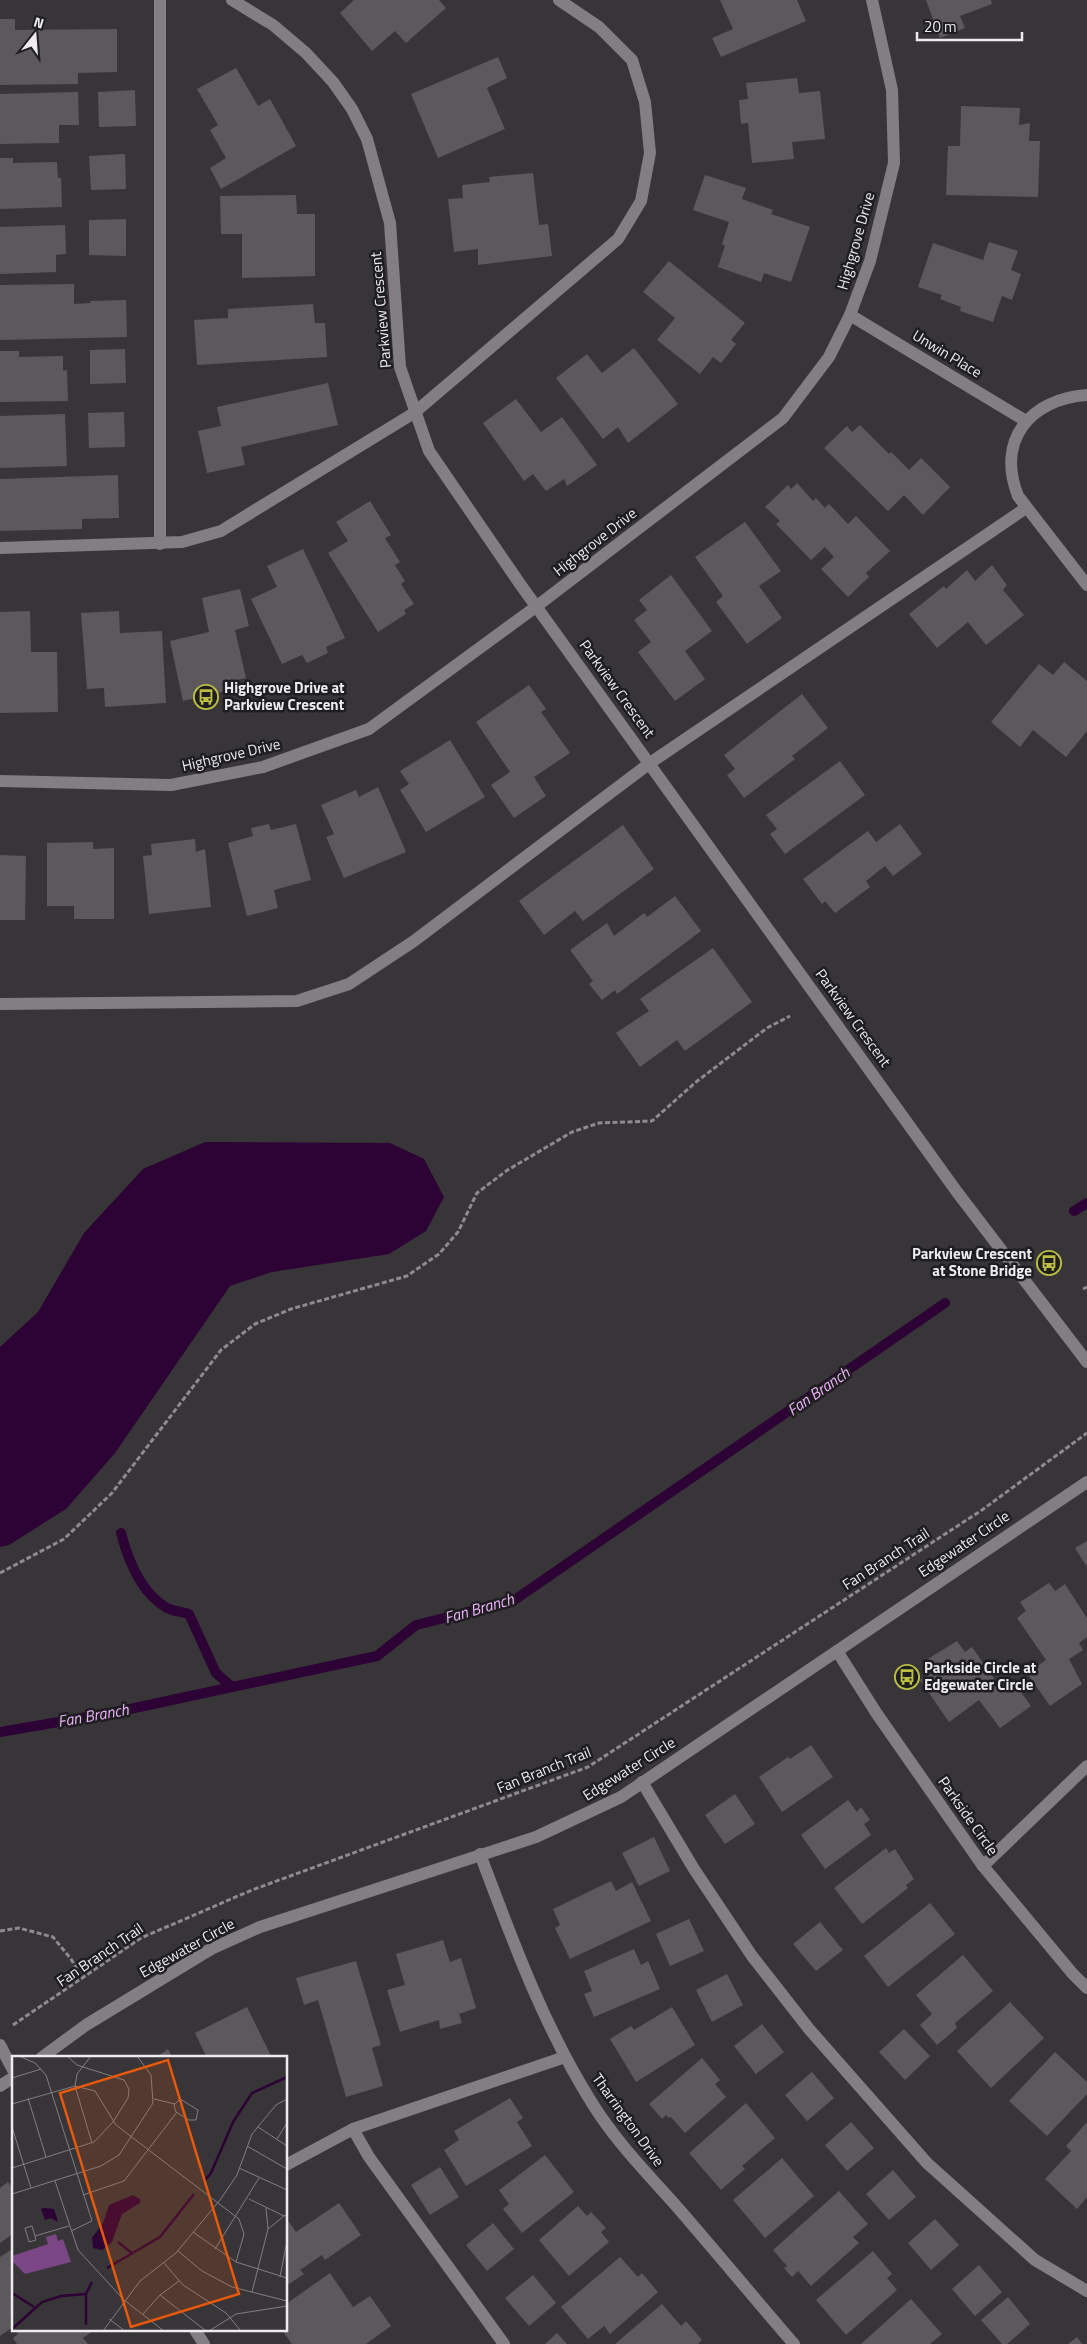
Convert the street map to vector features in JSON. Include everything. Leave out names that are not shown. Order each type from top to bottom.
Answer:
[{"type":"street","points":[[160,0],[160,544]]},
{"type":"street","name":"Parkview Crescent","points":[[232,0],[273,25],[306,53],[333,82],[352,109],[367,139],[390,223],[400,367],[414,413],[429,452],[497,553],[650,763],[951,1184],[1087,1362]]},
{"type":"street","points":[[0,548],[160,544],[182,542],[221,531],[414,413],[618,239],[641,201],[650,153],[645,102],[632,60],[599,27],[559,0]]},
{"type":"street","name":"Highgrove Drive","points":[[0,781],[171,785],[263,767],[369,729],[537,606],[783,418],[829,356],[850,315],[870,261],[894,163],[892,90],[872,0]]},
{"type":"street","name":"Unwin Place","points":[[850,315],[1026,421]]},
{"type":"street","points":[[1087,395],[1066,396],[1047,404],[1026,421],[1017,433],[1011,449],[1010,465],[1012,481],[1026,508],[1087,585]]},
{"type":"street","points":[[0,1004],[296,1001],[349,984],[414,941],[650,763],[1026,508]]},
{"type":"street","name":"Edgewater Circle","points":[[44,2056],[86,2026],[211,1949],[260,1927],[536,1837],[621,1797],[889,1614],[1087,1482]]},
{"type":"street","name":"Parkside Circle","points":[[837,1651],[877,1714],[983,1866],[1072,1973],[1087,1988]]},
{"type":"street","points":[[983,1866],[1087,1766]]},
{"type":"street","points":[[642,1782],[694,1869],[747,1948],[809,2029],[927,2164],[1035,2260],[1087,2291]]},
{"type":"street","name":"Tharrington Drive","points":[[480,1854],[509,1934],[541,2009],[565,2057],[592,2104],[631,2157],[794,2344]]},
{"type":"street","points":[[0,2045],[12,2068]]},
{"type":"street","points":[[288,2164],[353,2129],[565,2057]]},
{"type":"street","points":[[0,2086],[12,2078]]},
{"type":"street","points":[[353,2129],[375,2165],[504,2344]]},
{"type":"street","points":[[195,2332],[204,2344]]},
{"type":"path","points":[[0,1573],[64,1539],[112,1493],[222,1350],[255,1324],[292,1309],[406,1276],[439,1254],[458,1232],[477,1193],[506,1171],[572,1132],[599,1123],[652,1121],[696,1082],[759,1034],[790,1016]]},
{"type":"path","points":[[1082,1290],[1087,1287]]},
{"type":"path","name":"Fan Branch Trail","points":[[20,2020],[141,1938],[252,1890],[588,1767],[982,1510],[1087,1433]]},
{"type":"path","points":[[0,1931],[19,1928],[53,1937],[71,1959],[83,1979]]},
{"type":"shaded area","points":[[205,1142],[390,1143],[424,1159],[444,1197],[426,1231],[389,1254],[272,1272],[230,1286],[115,1453],[66,1509],[9,1545],[0,1547],[0,1347],[38,1312],[84,1233],[143,1169]]},
{"type":"building","points":[[354,0],[439,0],[446,8],[406,43],[395,31],[372,51],[340,13]]},
{"type":"building","points":[[720,0],[797,0],[806,21],[721,57],[712,38],[733,29]]},
{"type":"building","points":[[926,0],[991,0],[992,4],[960,16],[965,28],[940,38]]},
{"type":"building","points":[[0,19],[15,19],[15,30],[117,29],[117,72],[78,73],[78,84],[0,85]]},
{"type":"building","points":[[498,57],[507,78],[487,88],[505,129],[438,158],[411,94]]},
{"type":"building","points":[[236,68],[258,106],[270,99],[296,146],[221,189],[210,168],[226,158],[210,130],[218,125],[197,89]]},
{"type":"building","points":[[797,78],[799,93],[820,91],[825,139],[792,142],[794,159],[752,163],[748,123],[741,124],[739,100],[748,99],[746,83]]},
{"type":"building","points":[[135,90],[136,126],[99,127],[98,92]]},
{"type":"building","points":[[78,92],[79,125],[59,125],[59,143],[0,144],[0,94]]},
{"type":"building","points":[[961,106],[1020,108],[1019,125],[1030,123],[1029,141],[1040,141],[1038,197],[946,195],[948,146],[960,146]]},
{"type":"building","points":[[125,154],[126,189],[91,190],[89,156]]},
{"type":"building","points":[[0,158],[13,158],[13,163],[57,162],[58,178],[61,178],[62,207],[0,209]]},
{"type":"building","points":[[533,173],[539,225],[548,224],[552,256],[478,265],[478,249],[454,252],[448,199],[463,198],[462,185],[490,182],[489,177]]},
{"type":"building","points":[[705,175],[746,188],[742,199],[773,210],[771,214],[810,227],[791,282],[764,273],[761,282],[718,267],[725,246],[722,244],[729,222],[693,210]]},
{"type":"building","points":[[296,195],[297,214],[315,214],[315,276],[242,278],[242,234],[221,234],[220,196]]},
{"type":"building","points":[[126,219],[126,256],[89,255],[89,220]]},
{"type":"building","points":[[65,225],[66,254],[56,255],[56,272],[0,274],[0,227]]},
{"type":"building","points":[[989,242],[1018,251],[1011,270],[1021,274],[1012,300],[1002,296],[993,322],[960,311],[961,307],[940,299],[942,295],[918,287],[933,243],[983,260]]},
{"type":"building","points":[[669,261],[745,323],[731,340],[736,344],[721,363],[713,357],[700,374],[657,340],[675,318],[643,292]]},
{"type":"building","points":[[74,284],[74,304],[91,303],[90,301],[126,300],[127,337],[0,340],[0,285]]},
{"type":"building","points":[[313,304],[315,323],[325,323],[327,357],[197,365],[194,320],[228,318],[228,309]]},
{"type":"building","points":[[634,348],[678,404],[628,443],[618,427],[603,439],[556,378],[587,354],[602,373]]},
{"type":"building","points":[[125,349],[126,383],[90,384],[90,350]]},
{"type":"building","points":[[0,351],[19,351],[19,357],[63,356],[63,371],[67,370],[68,401],[0,402]]},
{"type":"building","points":[[328,383],[338,425],[241,447],[245,465],[207,473],[198,431],[221,426],[217,407]]},
{"type":"building","points":[[516,399],[541,432],[562,417],[597,465],[567,486],[564,479],[546,491],[533,474],[524,481],[483,423]]},
{"type":"building","points":[[124,412],[125,447],[89,448],[88,413]]},
{"type":"building","points":[[65,414],[67,466],[0,468],[0,416]]},
{"type":"building","points":[[860,425],[889,454],[891,452],[909,470],[921,458],[950,487],[923,515],[904,495],[888,511],[824,448],[847,426],[852,432]]},
{"type":"building","points":[[118,475],[119,518],[82,519],[82,529],[0,531],[0,479]]},
{"type":"building","points":[[797,483],[813,501],[816,498],[825,508],[829,504],[848,524],[856,516],[890,551],[866,573],[869,577],[848,597],[821,569],[834,557],[825,547],[811,560],[776,524],[780,521],[765,507],[788,485],[791,489]]},
{"type":"building","points":[[370,501],[391,535],[385,538],[400,562],[395,565],[405,581],[401,584],[414,604],[404,610],[406,614],[378,632],[328,553],[348,541],[336,522]]},
{"type":"building","points":[[745,522],[781,571],[759,586],[782,618],[747,644],[716,602],[723,596],[695,557]]},
{"type":"building","points":[[303,549],[345,638],[326,647],[328,653],[307,663],[302,655],[282,664],[251,599],[277,587],[267,566]]},
{"type":"building","points":[[992,565],[1007,585],[1003,590],[1024,615],[986,645],[968,622],[937,648],[909,614],[944,586],[946,589],[967,570],[975,581]]},
{"type":"building","points":[[671,575],[712,631],[685,651],[705,679],[675,701],[638,652],[651,642],[634,620],[647,610],[639,600]]},
{"type":"building","points":[[240,589],[249,626],[235,630],[246,678],[225,683],[226,691],[183,701],[170,641],[209,632],[202,598]]},
{"type":"building","points":[[30,611],[31,652],[57,652],[58,712],[0,713],[0,612]]},
{"type":"building","points":[[119,611],[120,633],[162,631],[166,703],[105,707],[104,688],[87,689],[81,613]]},
{"type":"building","points":[[1064,662],[1087,681],[1087,731],[1066,757],[1033,730],[1020,747],[991,722],[1039,664],[1053,675]]},
{"type":"building","points":[[529,685],[546,709],[541,712],[570,753],[534,777],[546,796],[514,818],[491,785],[510,772],[476,722]]},
{"type":"building","points":[[802,694],[828,728],[792,756],[795,759],[744,798],[727,775],[735,769],[724,755]]},
{"type":"building","points":[[450,740],[485,797],[426,832],[400,790],[409,784],[400,771]]},
{"type":"building","points":[[840,761],[865,795],[785,854],[770,834],[777,829],[766,815]]},
{"type":"building","points":[[378,787],[406,852],[344,878],[326,837],[334,834],[321,805],[356,790],[359,797]]},
{"type":"building","points":[[269,824],[271,830],[296,824],[311,880],[274,890],[278,908],[247,916],[228,843],[253,836],[251,828]]},
{"type":"building","points":[[900,824],[922,854],[893,876],[885,866],[866,881],[870,887],[835,913],[825,901],[822,904],[803,879],[868,831],[876,842]]},
{"type":"building","points":[[623,825],[654,869],[583,921],[575,911],[544,935],[519,901]]},
{"type":"building","points":[[195,839],[196,852],[205,849],[211,907],[149,914],[143,856],[152,855],[151,844]]},
{"type":"building","points":[[93,842],[93,849],[114,848],[114,919],[74,919],[74,906],[47,906],[47,843]]},
{"type":"building","points":[[0,855],[26,856],[25,920],[0,920]]},
{"type":"building","points":[[675,896],[701,931],[617,994],[615,990],[602,1000],[589,984],[593,981],[570,950],[607,923],[614,936],[644,913],[647,917]]},
{"type":"building","points":[[713,948],[752,1002],[685,1051],[677,1040],[640,1067],[616,1033],[649,1011],[640,999]]},
{"type":"building","points":[[1087,1541],[1087,1567],[1075,1548]]},
{"type":"building","points":[[1049,1583],[1055,1591],[1065,1584],[1087,1618],[1087,1637],[1079,1643],[1083,1650],[1069,1659],[1082,1684],[1050,1706],[1027,1673],[1046,1660],[1017,1618],[1026,1611],[1020,1602]]},
{"type":"building","points":[[957,1641],[965,1652],[972,1647],[1000,1687],[1013,1681],[1031,1706],[1000,1728],[979,1700],[949,1722],[920,1680],[932,1673],[923,1662]]},
{"type":"building","points":[[811,1745],[833,1777],[782,1812],[759,1777],[788,1757],[790,1759]]},
{"type":"building","points":[[735,1794],[755,1824],[725,1844],[705,1815]]},
{"type":"building","points":[[848,1800],[857,1812],[861,1807],[870,1820],[864,1824],[871,1835],[825,1869],[801,1835]]},
{"type":"building","points":[[654,1837],[670,1871],[639,1886],[622,1853]]},
{"type":"building","points":[[886,1848],[889,1853],[895,1849],[914,1879],[906,1885],[908,1888],[862,1924],[834,1888]]},
{"type":"building","points":[[611,1881],[616,1891],[632,1882],[651,1921],[570,1959],[555,1928],[560,1925],[553,1909]]},
{"type":"building","points":[[930,1903],[955,1934],[888,1987],[864,1956]]},
{"type":"building","points":[[689,1919],[704,1951],[670,1966],[656,1934]]},
{"type":"building","points":[[820,1922],[843,1950],[816,1971],[793,1944]]},
{"type":"building","points":[[443,1940],[450,1962],[461,1958],[476,2008],[459,2014],[462,2023],[440,2029],[439,2020],[400,2032],[387,1990],[405,1985],[396,1954]]},
{"type":"building","points":[[634,1949],[641,1965],[648,1961],[660,1989],[594,2017],[584,1994],[592,1991],[584,1971]]},
{"type":"building","points":[[963,1955],[993,1991],[955,2023],[957,2028],[937,2045],[920,2025],[932,2014],[916,1995]]},
{"type":"building","points":[[356,1961],[381,2045],[372,2048],[383,2086],[346,2097],[318,2000],[304,2005],[296,1978]]},
{"type":"building","points":[[727,1974],[743,2005],[712,2022],[696,1990]]},
{"type":"building","points":[[1010,2002],[1044,2038],[991,2088],[957,2051]]},
{"type":"building","points":[[247,2007],[271,2056],[206,2056],[195,2033]]},
{"type":"building","points":[[672,2007],[695,2045],[636,2082],[610,2039],[631,2026],[634,2030]]},
{"type":"building","points":[[762,2024],[784,2052],[756,2074],[734,2046]]},
{"type":"building","points":[[904,2029],[930,2056],[905,2080],[879,2052]]},
{"type":"building","points":[[168,2049],[172,2056],[158,2056]]},
{"type":"building","points":[[1055,2052],[1087,2082],[1087,2094],[1047,2136],[1009,2101]]},
{"type":"building","points":[[702,2058],[720,2080],[715,2084],[726,2097],[685,2133],[671,2117],[669,2118],[666,2115],[662,2119],[649,2104]]},
{"type":"building","points":[[812,2072],[834,2098],[807,2121],[785,2095]]},
{"type":"building","points":[[510,2098],[523,2118],[517,2122],[532,2146],[466,2186],[444,2150],[459,2140],[454,2131]]},
{"type":"building","points":[[746,2103],[775,2138],[742,2166],[745,2169],[721,2190],[689,2153]]},
{"type":"building","points":[[851,2122],[874,2148],[847,2171],[825,2145]]},
{"type":"building","points":[[1087,2122],[1087,2197],[1077,2209],[1045,2179],[1071,2151],[1066,2146]]},
{"type":"building","points":[[545,2155],[574,2192],[522,2233],[503,2209],[509,2204],[499,2190]]},
{"type":"building","points":[[782,2158],[814,2196],[765,2238],[733,2200]]},
{"type":"building","points":[[440,2167],[459,2197],[430,2215],[411,2185]]},
{"type":"building","points":[[893,2170],[916,2197],[889,2220],[866,2194]]},
{"type":"building","points":[[8,2182],[12,2187],[12,2234],[0,2243],[0,2188]]},
{"type":"building","points":[[839,2191],[868,2224],[853,2237],[859,2243],[811,2286],[798,2271],[792,2277],[784,2268],[787,2266],[773,2250]]},
{"type":"building","points":[[339,2203],[361,2235],[325,2260],[322,2255],[300,2270],[304,2274],[288,2285],[288,2221],[296,2232]]},
{"type":"building","points":[[578,2206],[587,2216],[591,2212],[606,2228],[601,2232],[609,2242],[569,2276],[539,2240]]},
{"type":"building","points":[[935,2219],[959,2245],[931,2270],[908,2243]]},
{"type":"building","points":[[493,2223],[514,2249],[487,2271],[466,2245]]},
{"type":"building","points":[[12,2249],[12,2318],[10,2319],[12,2327],[0,2336],[0,2257]]},
{"type":"building","points":[[873,2251],[892,2274],[887,2278],[897,2290],[846,2335],[816,2300]]},
{"type":"building","points":[[620,2257],[638,2277],[642,2273],[658,2292],[610,2334],[604,2326],[588,2339],[561,2307]]},
{"type":"building","points":[[979,2265],[1002,2292],[975,2316],[952,2289]]},
{"type":"building","points":[[330,2273],[353,2307],[370,2296],[391,2326],[366,2344],[292,2344],[283,2332],[288,2332],[288,2303]]},
{"type":"building","points":[[533,2275],[556,2303],[529,2326],[505,2298]]},
{"type":"building","points":[[1008,2297],[1030,2324],[1007,2344],[1002,2344],[981,2320]]},
{"type":"building","points":[[911,2299],[942,2334],[930,2344],[861,2344]]},
{"type":"building","points":[[662,2304],[681,2326],[686,2321],[702,2340],[698,2344],[615,2344]]},
{"type":"building","points":[[16,2332],[91,2332],[83,2338],[88,2344],[17,2344],[13,2338],[18,2334]]},
{"type":"building","points":[[557,2333],[567,2344],[545,2344]]},
{"type":"building","points":[[1077,2337],[1082,2344],[1068,2344]]},
{"type":"waterway","name":"Fan Branch","points":[[1074,1211],[1087,1203]]},
{"type":"waterway","name":"Fan Branch","points":[[0,1732],[116,1712],[377,1656],[416,1625],[513,1601],[945,1303]]},
{"type":"waterway","points":[[121,1533],[127,1554],[143,1585],[158,1602],[167,1608],[189,1614],[216,1673],[232,1687]]},
{"type":"place","name":"Highgrove Drive at Parkview Crescent","points":[[206,697]]},
{"type":"place","name":"Parkview Crescent at Stone Bridge","points":[[1049,1263]]},
{"type":"place","name":"Parkside Circle at Edgewater Circle","points":[[907,1677]]}]
